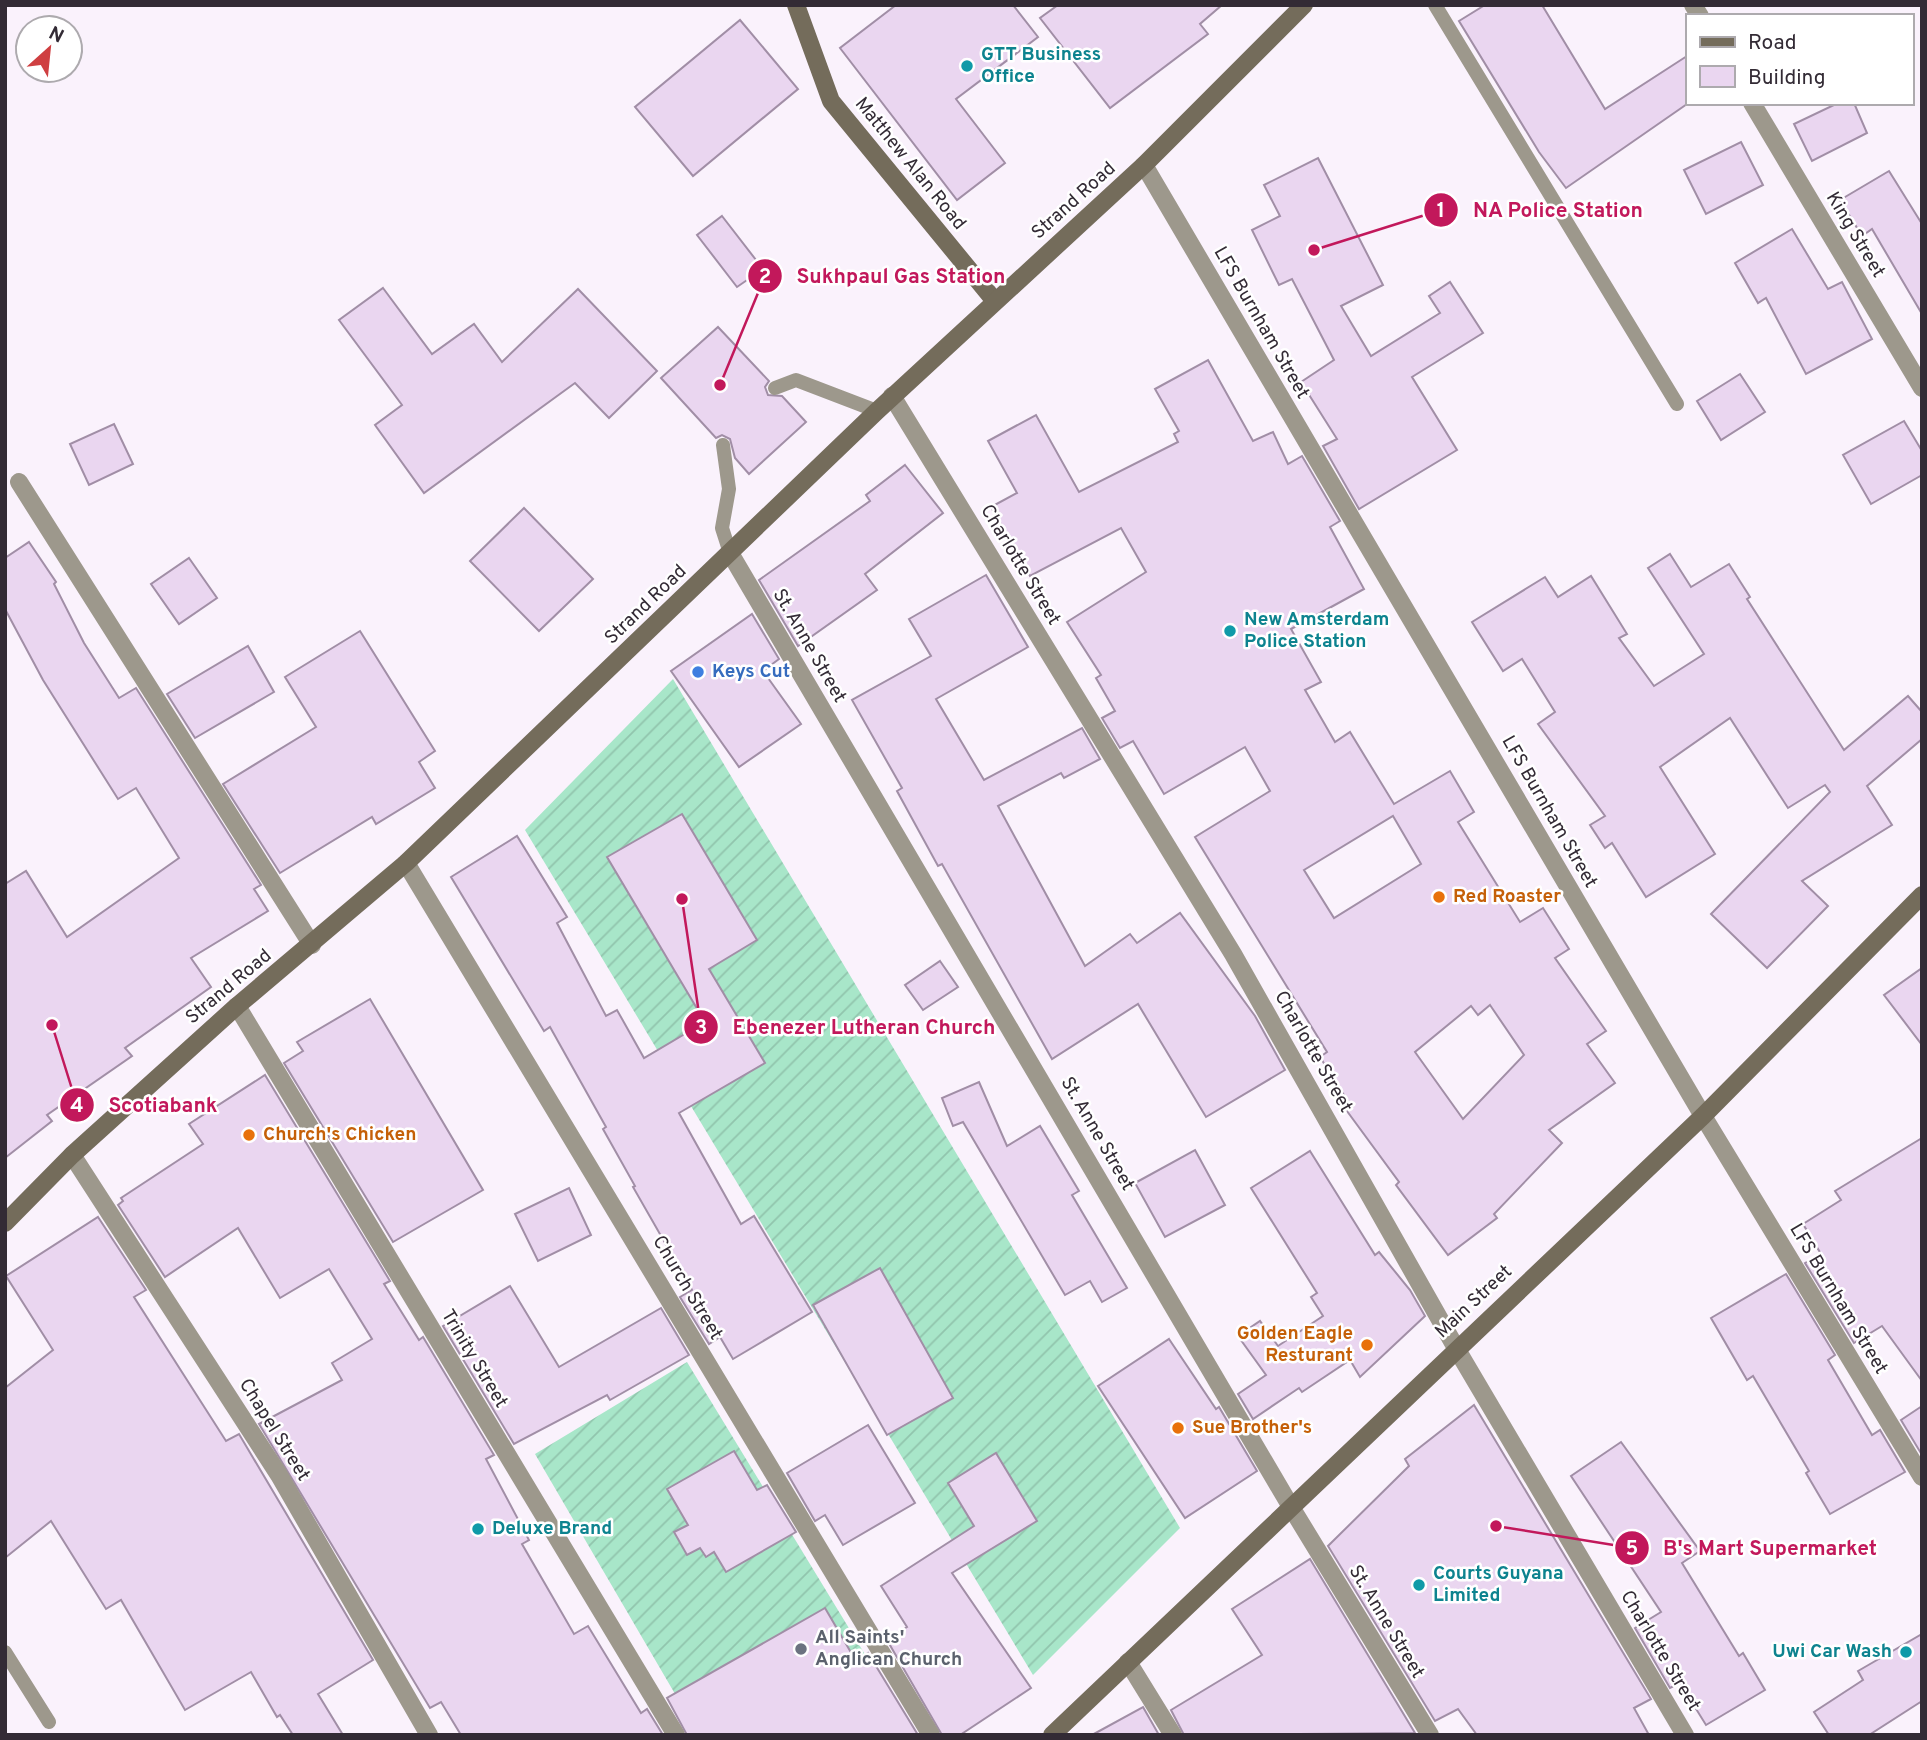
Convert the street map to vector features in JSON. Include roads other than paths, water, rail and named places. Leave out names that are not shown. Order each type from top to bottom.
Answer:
[{"type":"street","name":"Matthew Alan Road","points":[[796,5],[831,101],[994,300]]},
{"type":"street","name":"Strand Road","points":[[5,1223],[72,1155],[237,1006],[407,863],[892,396],[1144,165],[1304,5]]},
{"type":"street","name":"King Street","points":[[1753,105],[1922,388]]},
{"type":"street","name":"LFS Burnham Street","points":[[1144,165],[1703,1116],[1922,1477]]},
{"type":"street","name":"Charlotte Street","points":[[892,396],[1233,954],[1456,1348],[1685,1735]]},
{"type":"street","points":[[19,482],[312,945]]},
{"type":"street","name":"St. Anne Street","points":[[730,553],[1291,1507],[1430,1735]]},
{"type":"street","name":"Church Street","points":[[407,863],[931,1735]]},
{"type":"street","name":"Main Street","points":[[1052,1735],[1703,1116],[1922,895]]},
{"type":"street","name":"Trinity Street","points":[[237,1006],[676,1735]]},
{"type":"street","name":"Chapel Street","points":[[72,1155],[279,1475],[429,1735]]},
{"type":"street","points":[[1128,1662],[1173,1735]]},
{"type":"lane","points":[[1435,5],[1677,404]]},
{"type":"lane","points":[[775,388],[796,380],[877,411]]},
{"type":"lane","points":[[723,445],[729,489],[722,528],[730,553]]},
{"type":"lane","points":[[5,1652],[49,1722]]},
{"type":"place","name":"GTT Business Office","points":[[967,66]]},
{"type":"place","name":"NA Police Station","points":[[1314,250]]},
{"type":"place","name":"Sukhpaul Gas Station","points":[[720,385]]},
{"type":"place","name":"New Amsterdam Police Station","points":[[1230,631]]},
{"type":"place","name":"Keys Cut","points":[[698,672]]},
{"type":"place","name":"Red Roaster","points":[[1439,897]]},
{"type":"place","name":"Ebenezer Lutheran Church","points":[[682,899]]},
{"type":"place","name":"Scotiabank","points":[[52,1025]]},
{"type":"place","name":"Church's Chicken","points":[[249,1135]]},
{"type":"place","name":"Golden Eagle Resturant","points":[[1367,1345]]},
{"type":"place","name":"Sue Brother's","points":[[1178,1428]]},
{"type":"place","name":"B's Mart Supermarket","points":[[1496,1526]]},
{"type":"place","name":"Deluxe Brand","points":[[478,1529]]},
{"type":"place","name":"Courts Guyana Limited","points":[[1419,1585]]},
{"type":"place","name":"All Saints' Anglican Church","points":[[801,1649]]},
{"type":"place","name":"Uwi Car Wash","points":[[1906,1652]]}]
